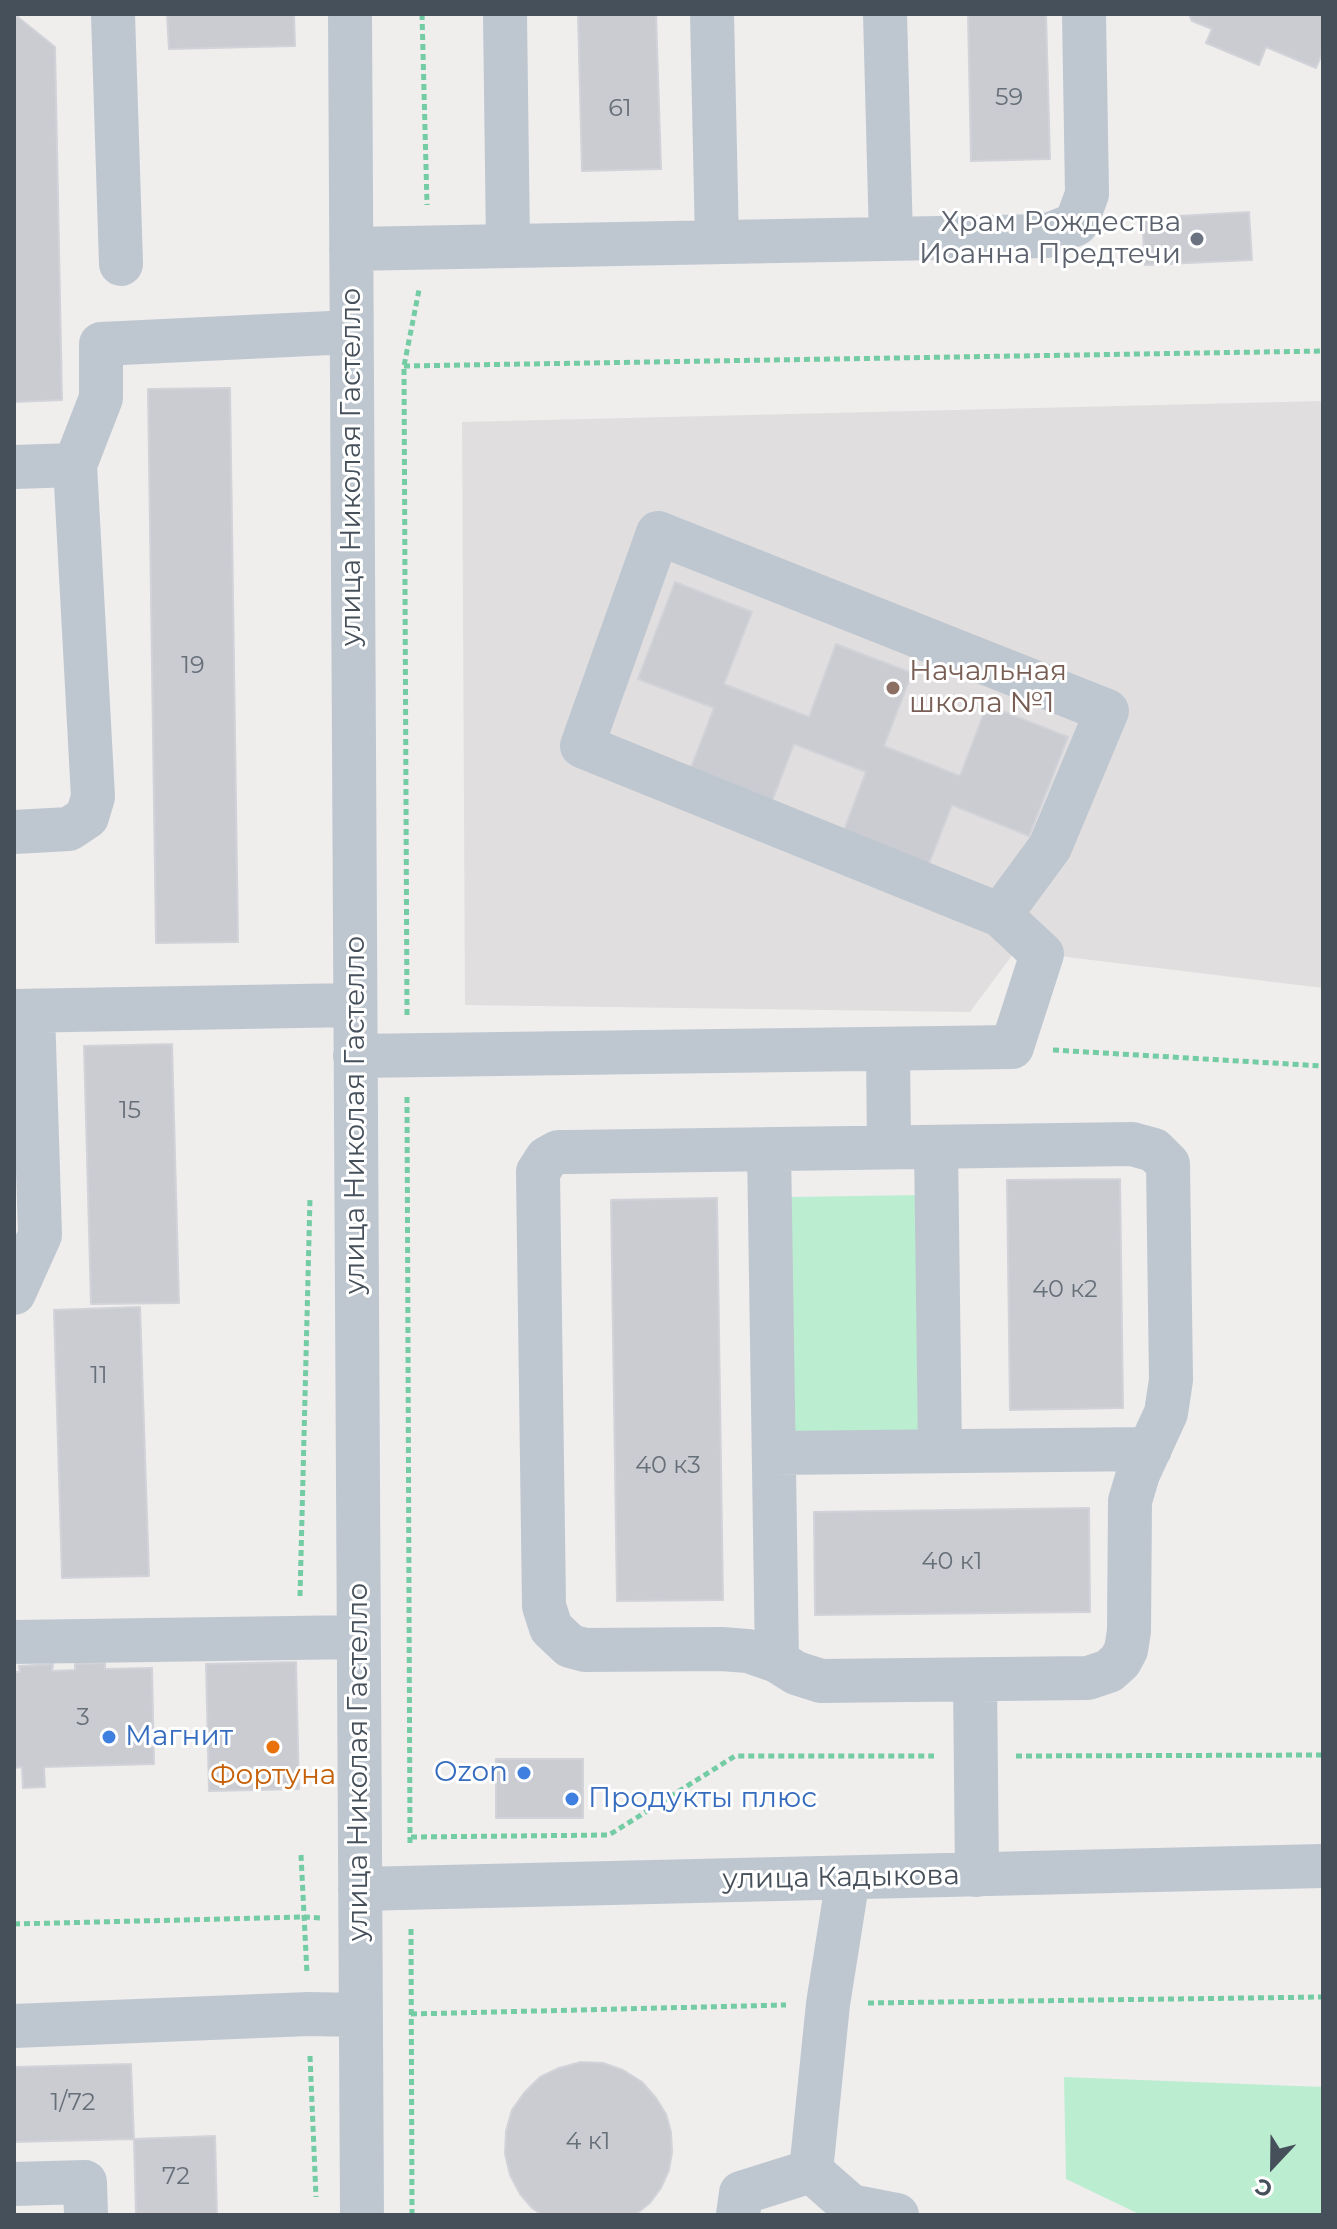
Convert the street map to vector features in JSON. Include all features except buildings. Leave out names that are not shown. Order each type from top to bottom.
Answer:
[{"type":"street","points":[[113,14],[121,264]]},
{"type":"street","name":"улица Николая Гастелло","points":[[350,14],[362,2215]]},
{"type":"street","points":[[505,14],[508,246]]},
{"type":"street","points":[[712,14],[717,242]]},
{"type":"street","points":[[885,14],[891,238]]},
{"type":"street","points":[[351,249],[1046,236],[1076,224],[1087,194],[1084,14]]},
{"type":"street","points":[[14,832],[69,829],[87,817],[93,797],[75,465],[101,398],[101,344],[351,332]]},
{"type":"street","points":[[14,467],[75,465]]},
{"type":"street","points":[[355,1056],[1012,1047],[1042,954],[1000,915],[582,746],[658,533],[1107,711],[1050,847],[1000,915]]},
{"type":"street","points":[[14,1293],[40,1235],[24,1011],[355,1005]]},
{"type":"street","points":[[888,1049],[889,1147]]},
{"type":"street","points":[[1132,1144],[1154,1150],[1168,1164],[1171,1380],[1166,1413],[1130,1501],[1129,1631],[1126,1650],[1120,1661],[1109,1671],[1088,1678],[821,1681],[796,1673],[761,1654],[738,1649],[585,1650],[570,1646],[551,1628],[544,1606],[538,1172],[547,1158],[558,1152],[936,1147],[1132,1144]]},
{"type":"street","points":[[936,1147],[940,1451]]},
{"type":"street","points":[[769,1149],[777,1661]]},
{"type":"street","points":[[774,1453],[1150,1449]]},
{"type":"street","points":[[14,1642],[358,1637]]},
{"type":"street","points":[[975,1680],[977,1875]]},
{"type":"street","name":"улица Кадыкова","points":[[360,1889],[1323,1866]]},
{"type":"street","points":[[811,2171],[828,2004],[848,1878]]},
{"type":"street","points":[[14,2026],[309,2014],[360,2015]]},
{"type":"street","points":[[811,2171],[851,2210],[897,2215]]},
{"type":"street","points":[[738,2215],[741,2193],[811,2171]]},
{"type":"street","points":[[14,2184],[85,2182],[86,2215]]},
{"type":"path","points":[[412,2215],[404,366],[427,247],[422,14]]},
{"type":"path","points":[[404,366],[1323,351]]},
{"type":"path","points":[[1012,1047],[1323,1066]]},
{"type":"path","points":[[410,1837],[609,1835],[735,1756],[1323,1755]]},
{"type":"path","points":[[301,1855],[316,2200]]},
{"type":"path","points":[[14,1924],[327,1919]]},
{"type":"shaded area","name":"Начальная школа №1","points":[[1323,401],[1323,988],[1042,954],[1013,954],[970,1012],[465,1005],[462,422]]},
{"type":"green space","points":[[921,1195],[925,1432],[794,1434],[791,1197]]},
{"type":"green space","points":[[1064,2077],[1323,2087],[1323,2215],[1141,2215],[1066,2179]]},
{"type":"place","name":"Храм Рождества Иоанна Предтечи","points":[[1197,239]]},
{"type":"place","name":"Начальная школа №1","points":[[893,688]]},
{"type":"place","name":"Магнит","points":[[109,1737]]},
{"type":"place","name":"Фортуна","points":[[273,1747]]},
{"type":"place","name":"Ozon","points":[[524,1773]]},
{"type":"place","name":"Продукты плюс","points":[[572,1799]]}]
